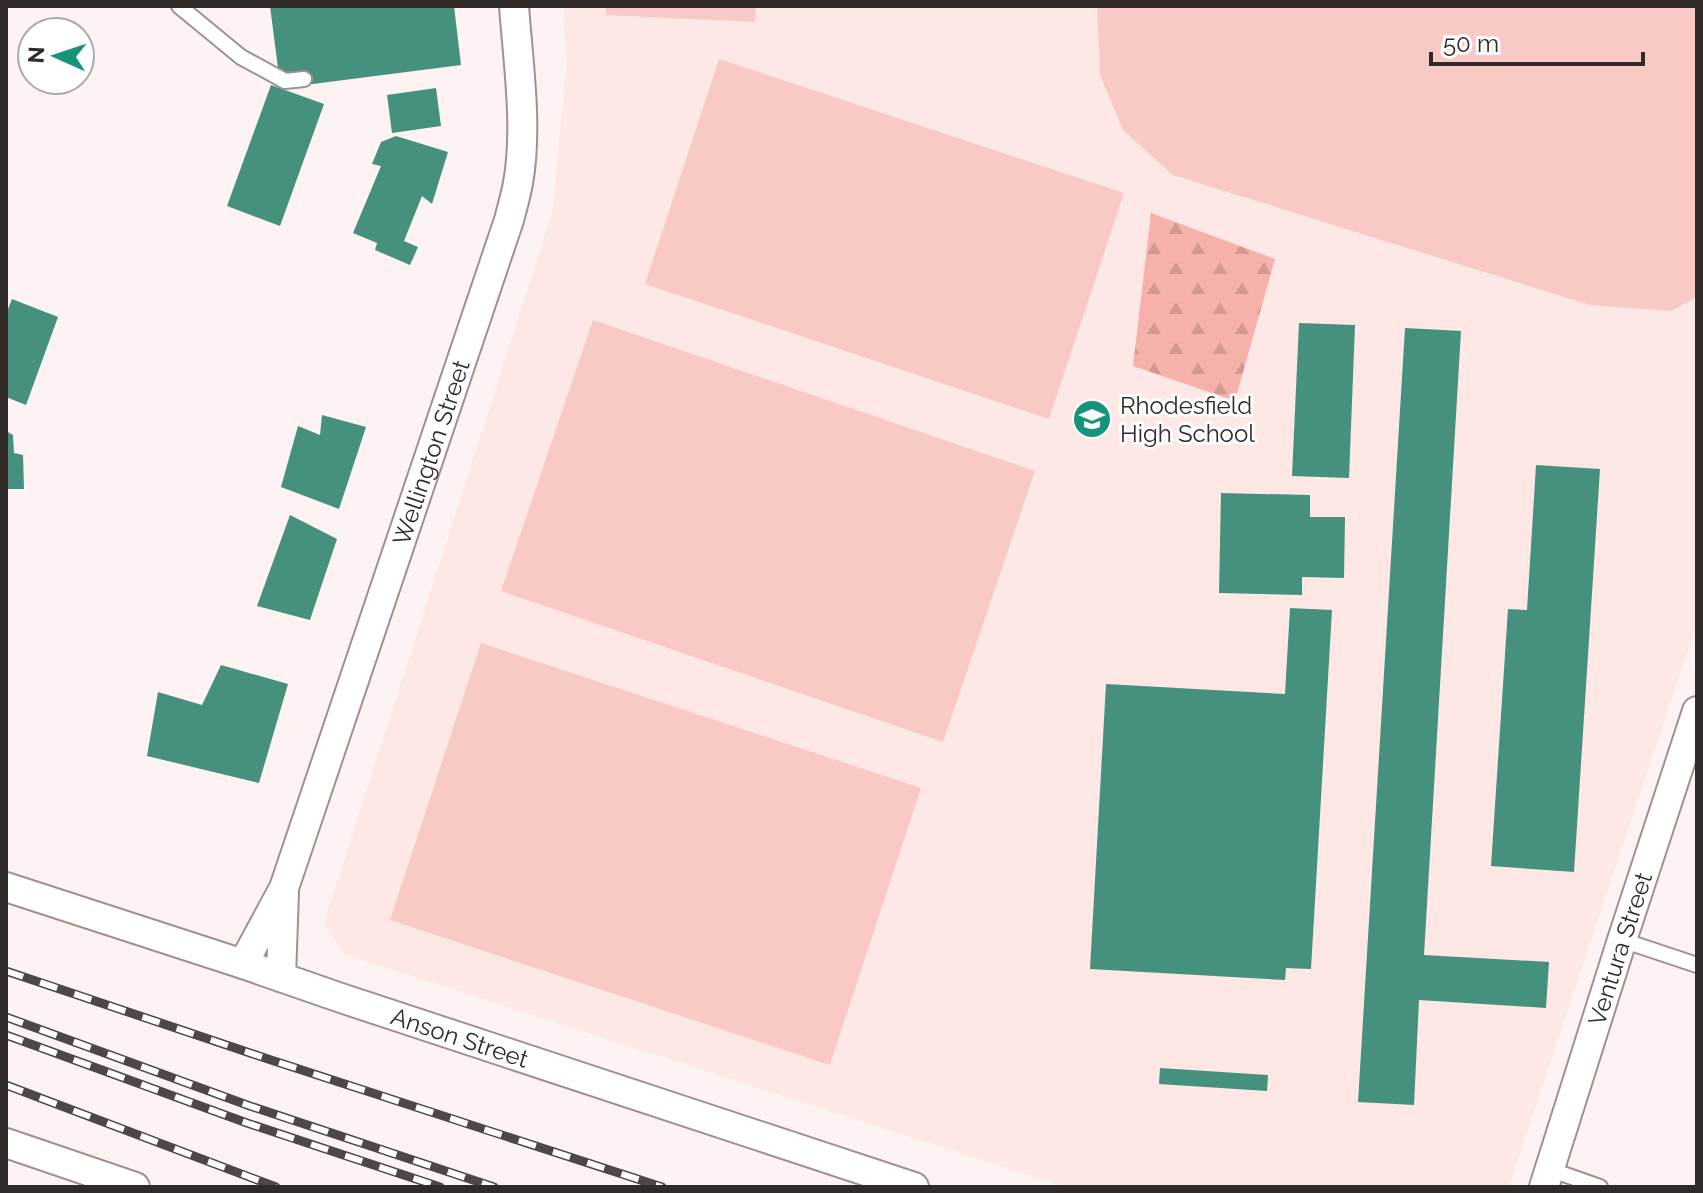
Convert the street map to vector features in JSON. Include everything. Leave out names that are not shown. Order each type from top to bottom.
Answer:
[{"type":"street","name":"Wellington Street","points":[[243,964],[284,888],[509,220],[518,181],[522,140],[514,6]]},
{"type":"street","name":"Ventura Street","points":[[1546,1178],[1697,711]]},
{"type":"street","name":"Anson Street","points":[[6,887],[914,1187]]},
{"type":"street","name":"Wellington Street","points":[[281,977],[284,888]]},
{"type":"street","points":[[6,1143],[135,1187]]},
{"type":"lane","points":[[179,6],[241,57],[285,81],[304,79]]},
{"type":"lane","points":[[1622,940],[1697,965]]},
{"type":"lane","points":[[1546,1178],[1600,1187]]},
{"type":"shaded area","name":"Rhodesfield High School","points":[[563,6],[1697,6],[1697,624],[1509,1187],[1066,1187],[344,954],[324,923],[552,214],[567,62]]},
{"type":"shaded area","points":[[606,6],[756,6],[755,22],[606,15]]},
{"type":"shaded area","points":[[1097,6],[1697,6],[1697,297],[1671,311],[1590,305],[1173,175],[1123,130],[1100,75]]},
{"type":"shaded area","points":[[719,59],[1124,193],[1049,419],[645,284]]},
{"type":"shaded area","points":[[593,320],[1035,471],[943,742],[501,591]]},
{"type":"shaded area","points":[[481,643],[921,788],[830,1065],[390,920]]},
{"type":"green space","points":[[1151,213],[1275,259],[1235,401],[1133,366]]},
{"type":"building","points":[[270,6],[454,6],[461,65],[305,85],[279,76]]},
{"type":"building","points":[[271,85],[324,104],[280,226],[227,206]]},
{"type":"building","points":[[436,88],[441,126],[392,133],[387,95]]},
{"type":"building","points":[[396,136],[448,152],[432,204],[422,196],[404,241],[418,247],[410,265],[375,250],[377,243],[353,233],[381,166],[372,164],[381,142]]},
{"type":"building","points":[[12,299],[58,317],[26,405],[6,397],[6,314]]},
{"type":"building","points":[[1299,323],[1355,325],[1349,478],[1292,476]]},
{"type":"building","points":[[1405,328],[1461,331],[1424,955],[1549,962],[1546,1008],[1419,1000],[1414,1105],[1358,1102]]},
{"type":"building","points":[[322,415],[366,427],[339,509],[281,487],[298,426],[320,435]]},
{"type":"building","points":[[6,431],[13,435],[14,453],[23,455],[24,489],[6,489]]},
{"type":"building","points":[[1536,465],[1600,469],[1574,872],[1491,866],[1508,609],[1527,610]]},
{"type":"building","points":[[1221,493],[1310,495],[1310,517],[1345,517],[1344,578],[1302,577],[1302,595],[1219,593]]},
{"type":"building","points":[[290,515],[337,539],[310,620],[257,606]]},
{"type":"building","points":[[1290,608],[1332,610],[1311,969],[1286,968],[1285,980],[1090,969],[1106,684],[1285,694]]},
{"type":"building","points":[[221,665],[288,684],[259,783],[147,756],[158,692],[202,705]]},
{"type":"building","points":[[1160,1068],[1268,1075],[1267,1091],[1159,1084]]},
{"type":"railway","points":[[6,971],[662,1187]]},
{"type":"railway","points":[[6,1017],[250,1106],[494,1187]]},
{"type":"railway","points":[[6,1035],[247,1123],[440,1187]]},
{"type":"railway","points":[[6,1085],[276,1187]]},
{"type":"place","name":"Rhodesfield High School","points":[[1092,419]]}]
